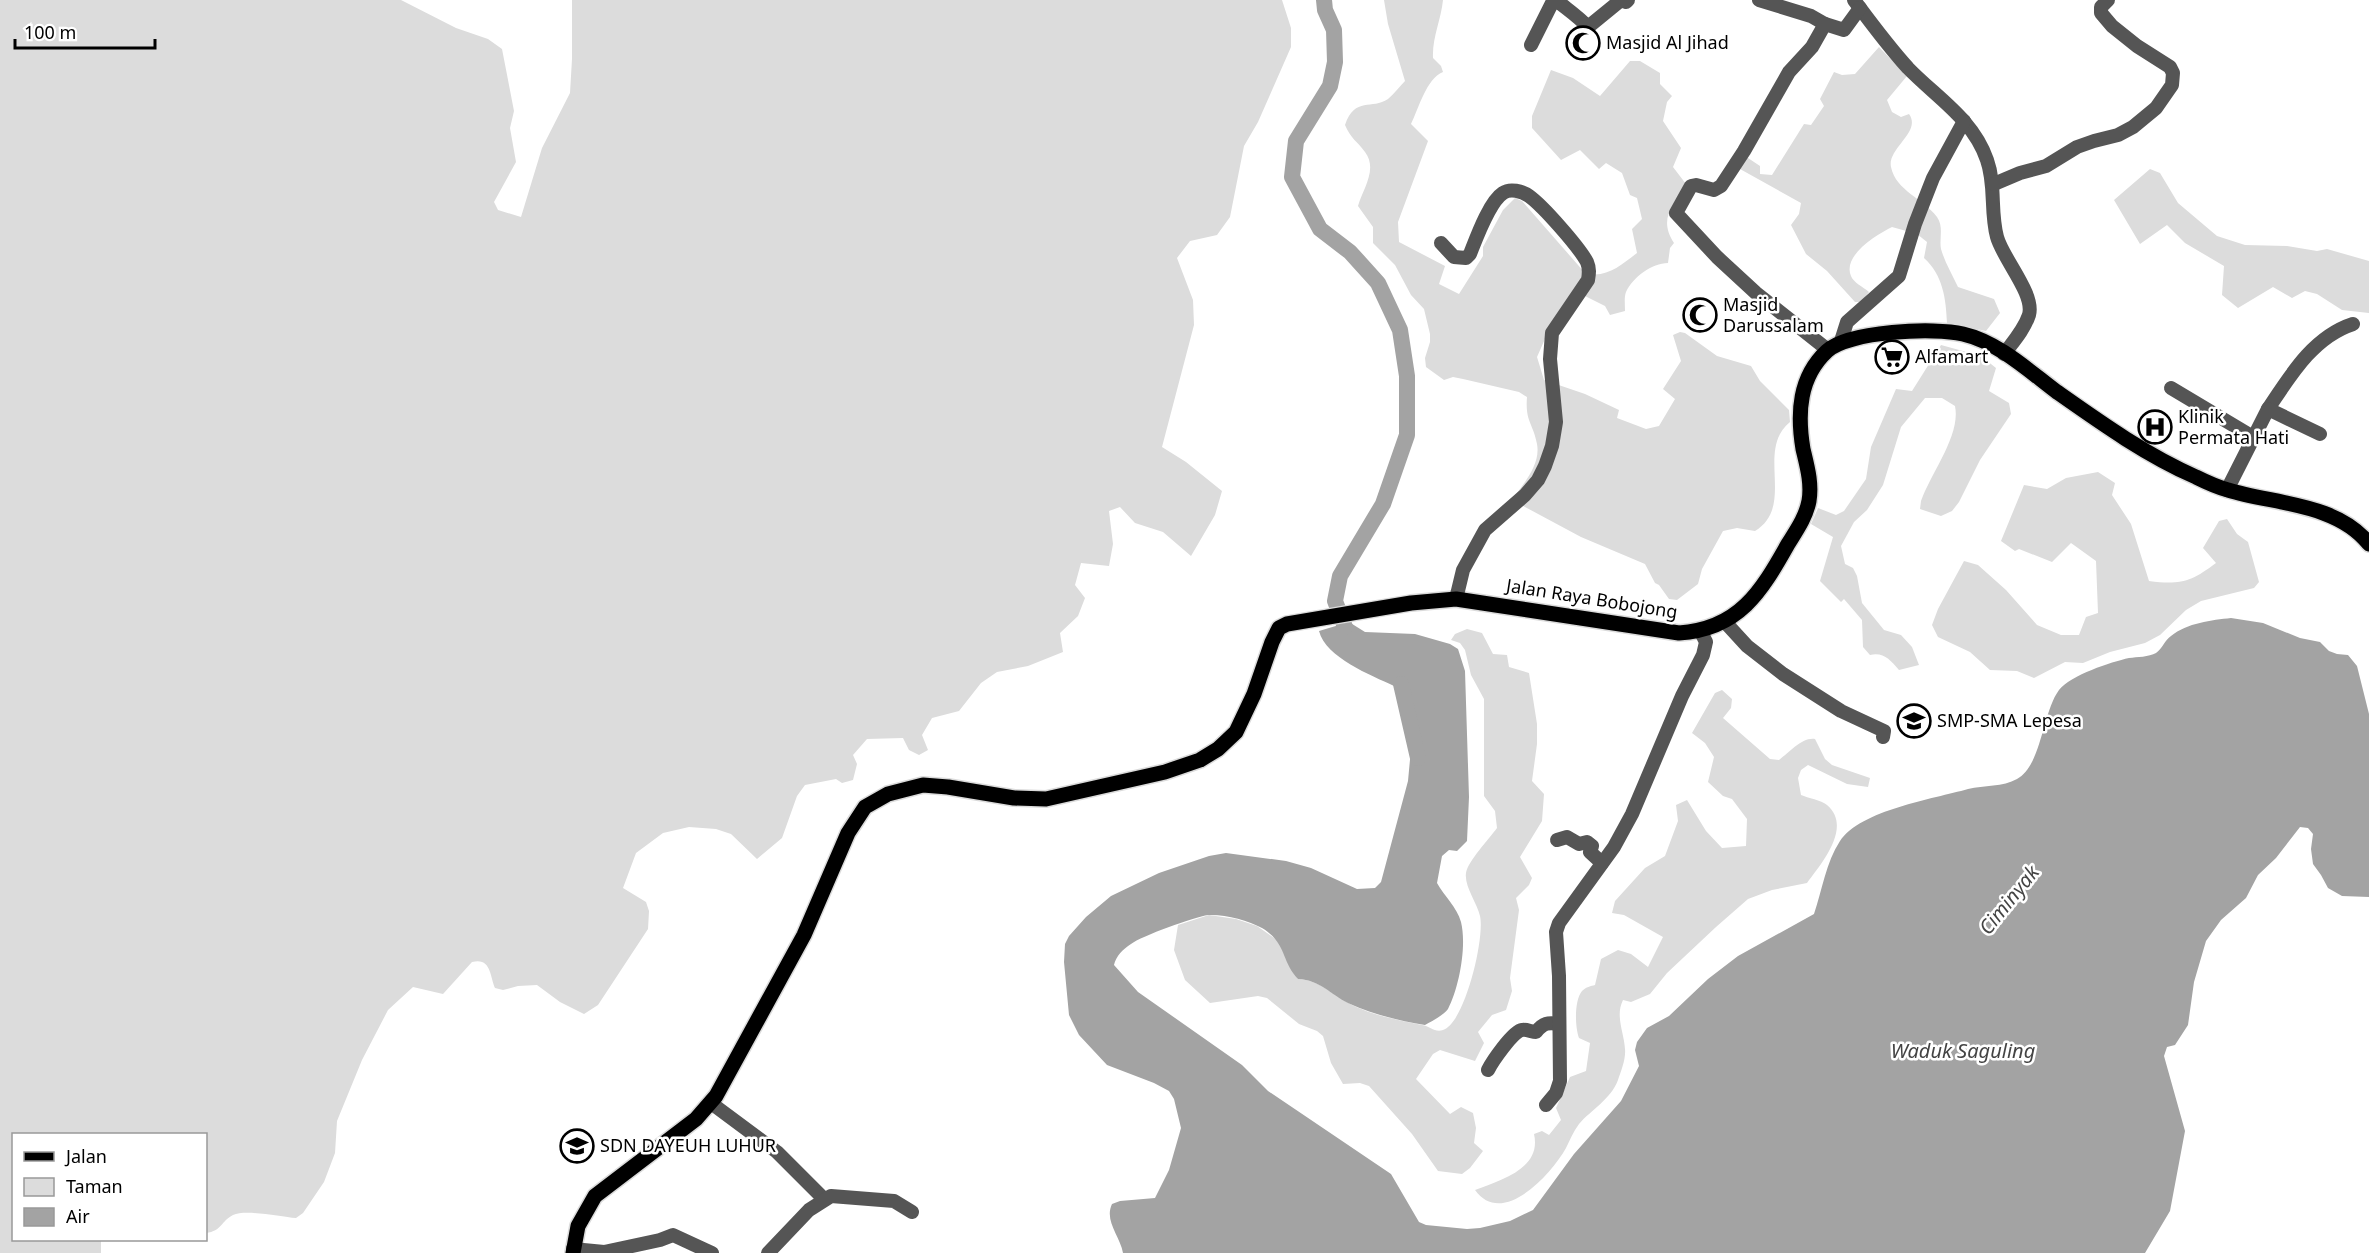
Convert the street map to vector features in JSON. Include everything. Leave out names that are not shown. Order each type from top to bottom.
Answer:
[{"type":"main road","points":[[1834,346],[1897,332],[1965,334],[2004,354],[2097,420],[2160,459],[2227,490],[2334,517],[2350,526],[2369,544]]},
{"type":"main road","name":"Jalan Raya Bobojong","points":[[711,1103],[733,1068],[804,935],[848,833],[865,807],[888,794],[923,785],[1014,798],[1046,799],[1155,774],[1200,760],[1218,749],[1236,732],[1254,693],[1272,642],[1279,628],[1287,624],[1411,603],[1456,599],[1665,632],[1701,632],[1725,622],[1755,597],[1777,565],[1805,515],[1809,472],[1800,429],[1801,394],[1811,370],[1834,346]]},
{"type":"main road","points":[[573,1251],[578,1226],[595,1196],[678,1134],[711,1103]]},
{"type":"street","points":[[1531,45],[1553,1],[1556,0],[1571,14],[1578,16],[1588,27],[1621,0],[1626,2],[1628,0]]},
{"type":"street","points":[[1759,0],[1811,16],[1825,24],[1844,30],[1857,4],[1886,44],[1910,70],[1938,93],[1980,141],[1994,184],[1992,202],[1997,237],[2030,308],[2027,319],[2004,354]]},
{"type":"street","points":[[1994,184],[2020,173],[2046,166],[2077,147],[2126,131],[2156,108],[2172,85],[2173,73],[2170,67],[2137,46],[2112,26],[2101,13],[2101,7],[2108,0]]},
{"type":"street","points":[[1825,24],[1812,47],[1789,72],[1744,151],[1721,186],[1714,190],[1696,185],[1691,186],[1676,213],[1717,257],[1756,293],[1834,346],[1847,322],[1899,276],[1914,224],[1933,178],[1964,121]]},
{"type":"street","points":[[1441,243],[1452,255],[1466,258],[1498,198],[1507,191],[1519,192],[1527,195],[1546,212],[1586,262],[1590,272],[1588,280],[1552,333],[1550,359],[1556,422],[1552,446],[1545,466],[1538,480],[1525,495],[1485,530],[1463,570],[1456,599]]},
{"type":"street","points":[[2227,490],[2268,409],[2300,363],[2334,332],[2353,324]]},
{"type":"street","points":[[2171,388],[2253,437]]},
{"type":"street","points":[[2268,409],[2320,434]]},
{"type":"street","points":[[1725,622],[1747,646],[1766,661],[1841,711],[1884,730],[1882,736]]},
{"type":"street","points":[[1546,1105],[1556,1093],[1560,1080],[1556,933],[1559,923],[1614,847],[1632,814],[1682,696],[1703,655],[1706,642],[1701,632]]},
{"type":"street","points":[[1557,840],[1567,837],[1579,844],[1587,842],[1592,846],[1590,852],[1602,863]]},
{"type":"street","points":[[1488,1070],[1498,1052],[1517,1033],[1523,1030],[1536,1032],[1542,1025],[1548,1023],[1559,1024]]},
{"type":"street","points":[[711,1103],[777,1152],[824,1199]]},
{"type":"street","points":[[768,1253],[809,1210],[824,1199],[839,1196],[894,1201],[912,1212]]},
{"type":"street","points":[[573,1251],[604,1251],[660,1240],[673,1235],[712,1253]]},
{"type":"green space","points":[[0,0],[401,0],[456,28],[488,39],[502,49],[514,111],[510,128],[516,162],[494,202],[498,210],[521,217],[542,148],[570,93],[572,0],[1282,0],[1291,28],[1291,47],[1258,122],[1244,146],[1230,217],[1217,235],[1190,241],[1177,258],[1193,300],[1194,325],[1162,447],[1186,462],[1222,491],[1215,515],[1191,556],[1163,532],[1135,523],[1120,507],[1109,511],[1113,544],[1109,566],[1081,563],[1075,585],[1085,598],[1078,616],[1060,633],[1063,652],[1028,666],[997,672],[981,683],[959,711],[932,718],[922,735],[928,750],[919,755],[909,750],[903,738],[867,739],[853,755],[857,764],[853,780],[842,783],[836,779],[805,785],[797,796],[782,838],[757,859],[731,834],[716,829],[689,827],[663,833],[636,853],[623,888],[646,902],[649,911],[648,929],[598,1005],[584,1014],[560,1002],[537,985],[503,990],[495,988],[489,969],[483,962],[478,961],[472,962],[443,994],[413,987],[388,1010],[362,1060],[337,1121],[335,1153],[324,1182],[303,1213],[296,1218],[239,1213],[229,1217],[218,1228],[207,1233],[207,1133],[12,1133],[12,1241],[101,1241],[101,1253],[0,1253]]},
{"type":"green space","points":[[1384,0],[1443,0],[1433,58],[1441,66],[1443,72],[1428,87],[1411,124],[1428,141],[1398,222],[1399,242],[1445,266],[1439,284],[1459,294],[1483,256],[1483,247],[1503,210],[1515,198],[1522,201],[1585,273],[1606,272],[1637,253],[1632,229],[1642,219],[1637,198],[1630,195],[1622,173],[1606,163],[1599,169],[1580,150],[1561,160],[1532,128],[1532,116],[1551,70],[1573,78],[1600,96],[1630,61],[1640,61],[1660,73],[1660,84],[1672,96],[1667,102],[1663,121],[1681,148],[1673,167],[1686,184],[1672,206],[1667,219],[1669,234],[1674,243],[1670,248],[1668,263],[1650,268],[1633,281],[1625,294],[1625,311],[1610,315],[1605,306],[1575,291],[1548,332],[1537,357],[1544,380],[1585,394],[1619,410],[1617,418],[1646,429],[1659,426],[1675,399],[1663,389],[1681,361],[1673,335],[1680,332],[1685,333],[1717,356],[1751,366],[1760,381],[1789,410],[1790,422],[1780,434],[1776,447],[1775,493],[1773,507],[1767,520],[1755,531],[1737,528],[1723,531],[1702,569],[1698,584],[1677,600],[1669,599],[1655,583],[1645,564],[1581,537],[1512,500],[1534,467],[1538,452],[1527,412],[1527,397],[1519,392],[1463,379],[1453,377],[1444,380],[1426,367],[1425,358],[1430,334],[1424,309],[1411,295],[1395,265],[1373,243],[1373,227],[1358,206],[1370,172],[1369,159],[1345,125],[1354,110],[1388,99],[1405,81],[1388,24]]},
{"type":"green space","points":[[1879,47],[1907,76],[1887,100],[1892,112],[1901,117],[1909,114],[1912,121],[1908,134],[1891,160],[1894,175],[1904,188],[1937,217],[1941,229],[1941,249],[1958,287],[1994,299],[2000,313],[1986,331],[1947,323],[1942,288],[1935,272],[1924,258],[1927,242],[1917,234],[1892,227],[1863,246],[1852,260],[1850,268],[1852,278],[1869,292],[1861,302],[1855,302],[1827,271],[1806,254],[1791,225],[1799,214],[1801,203],[1740,169],[1745,156],[1760,166],[1760,174],[1772,175],[1804,124],[1811,125],[1824,106],[1820,99],[1834,72],[1842,75],[1855,74]]},
{"type":"green space","points":[[2150,169],[2160,173],[2178,203],[2217,236],[2245,245],[2287,246],[2317,251],[2327,249],[2369,261],[2369,313],[2342,310],[2317,294],[2305,291],[2292,298],[2273,287],[2238,308],[2222,295],[2224,266],[2185,243],[2167,225],[2140,244],[2114,200]]},
{"type":"green space","points":[[1941,345],[1981,356],[1996,368],[1989,391],[2009,403],[2011,414],[1980,460],[1959,502],[1952,511],[1941,516],[1920,509],[1921,501],[1950,441],[1956,417],[1955,406],[1942,398],[1925,398],[1901,427],[1883,485],[1867,510],[1854,522],[1841,546],[1845,564],[1853,568],[1857,576],[1862,603],[1884,630],[1901,635],[1912,647],[1919,665],[1899,670],[1883,656],[1870,655],[1863,647],[1862,620],[1844,599],[1841,602],[1820,581],[1833,537],[1811,524],[1818,508],[1836,515],[1844,511],[1866,479],[1871,447],[1896,389],[1912,391]]},
{"type":"green space","points":[[2098,472],[2115,483],[2112,495],[2131,524],[2149,581],[2169,583],[2185,581],[2216,563],[2203,548],[2219,521],[2227,519],[2237,534],[2248,542],[2259,582],[2254,588],[2201,601],[2186,610],[2160,635],[2145,643],[2110,652],[2083,663],[2065,662],[2034,678],[2017,671],[1990,670],[1970,652],[1938,637],[1932,625],[1964,561],[1978,565],[2006,590],[2037,625],[2061,635],[2079,635],[2086,617],[2098,613],[2096,561],[2071,543],[2052,562],[2019,549],[2015,551],[2001,541],[2024,485],[2047,489],[2066,478]]},
{"type":"green space","points":[[1467,629],[1482,633],[1493,654],[1507,655],[1509,667],[1529,673],[1537,724],[1532,781],[1544,794],[1542,821],[1520,857],[1532,878],[1529,885],[1516,898],[1519,910],[1510,978],[1512,991],[1506,1010],[1492,1015],[1478,1032],[1484,1043],[1475,1061],[1440,1050],[1433,1054],[1416,1079],[1450,1114],[1461,1107],[1473,1113],[1476,1128],[1474,1143],[1483,1151],[1470,1168],[1462,1174],[1438,1171],[1412,1134],[1369,1086],[1360,1083],[1343,1084],[1331,1063],[1323,1036],[1317,1031],[1299,1024],[1267,998],[1258,996],[1210,1003],[1185,980],[1174,950],[1178,925],[1209,915],[1236,919],[1257,926],[1277,940],[1298,979],[1318,984],[1356,1007],[1374,1014],[1437,1031],[1451,1024],[1466,997],[1472,979],[1481,927],[1480,916],[1467,883],[1466,873],[1475,856],[1497,828],[1495,811],[1484,796],[1484,699],[1471,675],[1465,650],[1460,643],[1451,640],[1455,634]]},
{"type":"green space","points":[[1722,690],[1732,699],[1731,708],[1723,718],[1770,759],[1779,760],[1805,740],[1815,739],[1825,759],[1832,765],[1870,778],[1868,787],[1847,784],[1808,765],[1801,770],[1798,778],[1801,795],[1827,805],[1834,814],[1837,824],[1832,845],[1820,866],[1807,883],[1772,890],[1748,899],[1667,973],[1650,994],[1631,1002],[1623,1000],[1620,1018],[1625,1057],[1618,1080],[1611,1093],[1579,1124],[1559,1159],[1538,1183],[1512,1201],[1498,1203],[1486,1200],[1475,1190],[1507,1177],[1525,1164],[1532,1156],[1535,1146],[1534,1134],[1542,1131],[1549,1135],[1561,1120],[1556,1108],[1570,1077],[1586,1071],[1590,1043],[1579,1038],[1576,1007],[1582,991],[1595,985],[1601,959],[1618,950],[1631,954],[1648,967],[1663,937],[1624,915],[1612,913],[1615,901],[1645,868],[1665,856],[1678,821],[1676,805],[1687,800],[1706,831],[1722,848],[1746,846],[1747,819],[1732,799],[1723,796],[1708,782],[1714,757],[1705,743],[1692,733],[1715,693]]},
{"type":"water","name":"Waduk Saguling","points":[[2231,618],[2263,623],[2300,638],[2320,642],[2329,651],[2348,655],[2357,666],[2369,714],[2369,897],[2342,896],[2328,888],[2313,864],[2311,849],[2313,834],[2308,828],[2300,827],[2276,858],[2258,875],[2246,898],[2221,920],[2206,941],[2194,982],[2188,1025],[2175,1045],[2167,1047],[2164,1056],[2185,1131],[2170,1211],[2145,1253],[1123,1253],[1111,1222],[1112,1204],[1120,1201],[1155,1198],[1169,1170],[1181,1128],[1174,1099],[1169,1091],[1107,1065],[1079,1035],[1069,1015],[1064,962],[1065,944],[1086,917],[1111,896],[1159,873],[1209,856],[1226,853],[1286,861],[1311,868],[1357,889],[1375,888],[1381,882],[1408,781],[1414,717],[1396,693],[1394,686],[1362,671],[1340,657],[1323,641],[1319,631],[1349,622],[1365,632],[1415,634],[1450,644],[1458,649],[1465,671],[1469,797],[1467,841],[1457,851],[1449,850],[1442,856],[1437,883],[1457,911],[1463,932],[1461,967],[1456,990],[1448,1009],[1425,1025],[1386,1017],[1357,1007],[1313,982],[1298,979],[1276,940],[1262,928],[1243,920],[1221,915],[1201,916],[1145,936],[1123,950],[1114,965],[1138,992],[1242,1065],[1268,1091],[1391,1174],[1419,1222],[1426,1225],[1467,1229],[1510,1221],[1533,1210],[1574,1154],[1621,1101],[1639,1066],[1635,1050],[1637,1042],[1647,1028],[1669,1016],[1708,979],[1738,956],[1814,914],[1831,858],[1840,841],[1850,830],[1864,821],[1899,807],[2017,779],[2032,762],[2053,700],[2065,684],[2102,666],[2156,653],[2169,638],[2184,628],[2208,621]]},
{"type":"waterway","points":[[1324,0],[1325,10],[1334,30],[1335,62],[1330,86],[1296,141],[1292,177],[1320,229],[1350,252],[1378,283],[1400,330],[1407,376],[1407,435],[1383,504],[1340,576],[1335,601],[1345,627]]},
{"type":"waterway","points":[[1401,684],[1418,758]]},
{"type":"place","name":"Masjid Al Jihad","points":[[1583,43]]},
{"type":"place","name":"Masjid Darussalam","points":[[1700,315]]},
{"type":"place","name":"Alfamart","points":[[1892,357]]},
{"type":"place","name":"Klinik Permata Hati","points":[[2155,427]]},
{"type":"place","name":"SMP-SMA Lepesa","points":[[1914,721]]},
{"type":"place","name":"SDN DAYEUH LUHUR","points":[[577,1146]]},
{"type":"water label","name":"Ciminyak","points":[[2009,900]]}]
